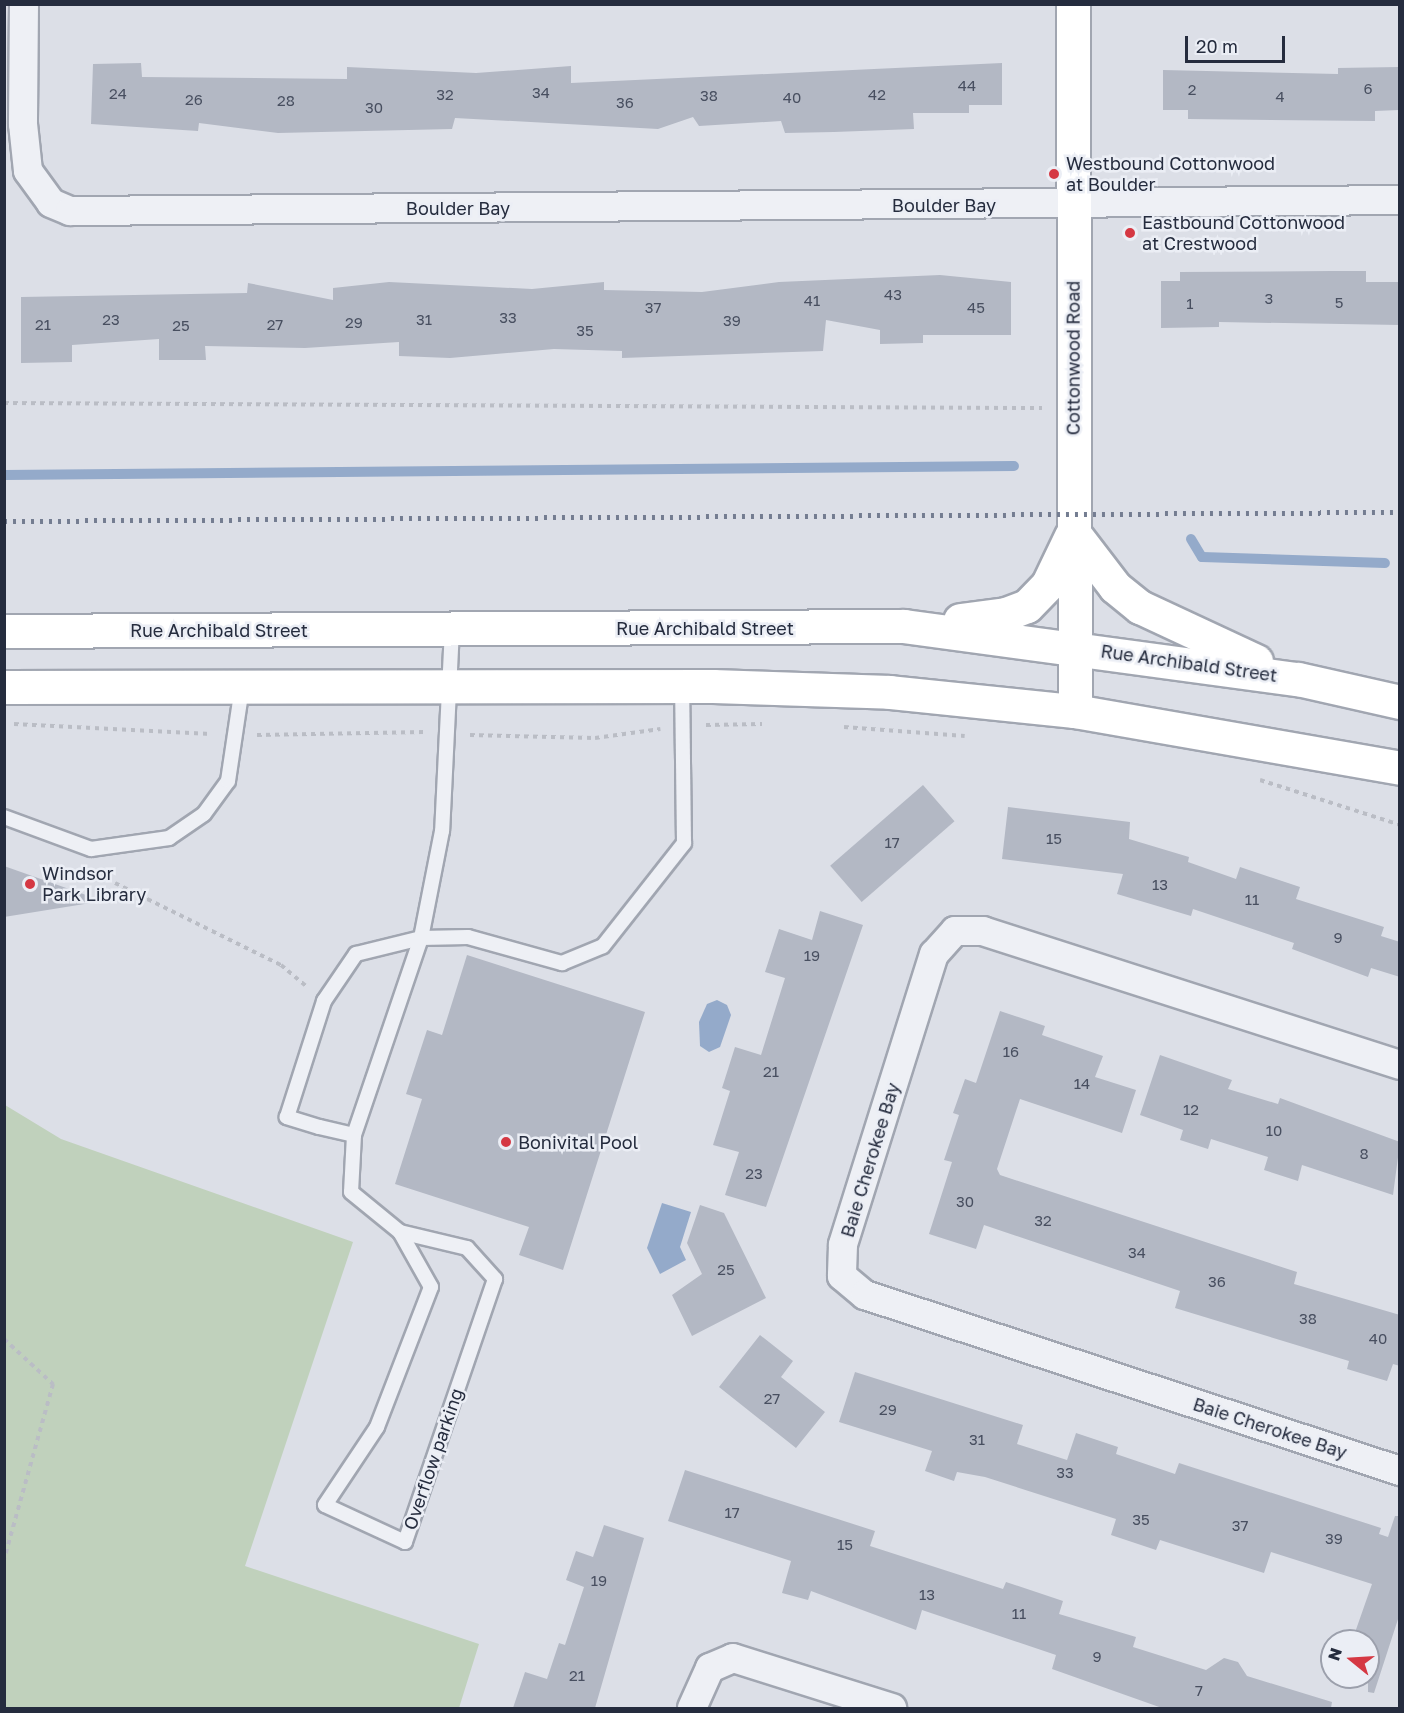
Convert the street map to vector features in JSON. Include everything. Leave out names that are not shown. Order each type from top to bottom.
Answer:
[{"type":"main road","name":"Cottonwood Road","points":[[1073,4],[1073,532],[1078,646],[1075,711]]},
{"type":"main road","points":[[904,626],[1006,615],[1028,606],[1048,584],[1073,532],[1116,588],[1140,607],[1298,679]]},
{"type":"main road","name":"Rue Archibald Street","points":[[4,631],[904,626],[1078,646],[1298,679],[1400,702]]},
{"type":"main road","points":[[4,687],[451,690],[682,687],[891,692],[1075,711],[1400,768]]},
{"type":"street","name":"Boulder Bay","points":[[24,4],[28,171],[51,202],[70,211],[1400,200]]},
{"type":"street","name":"Baie Cherokee Bay","points":[[1400,1065],[983,931],[955,931],[934,954],[843,1245],[842,1276],[865,1295],[1400,1471]]},
{"type":"street","points":[[692,1708],[710,1668],[733,1658],[892,1708]]},
{"type":"lane","points":[[452,629],[451,690],[442,831],[422,938],[354,1135],[287,1117],[324,1001],[356,954],[422,938],[468,937],[562,963],[603,946],[684,843],[682,687]]},
{"type":"lane","points":[[4,817],[91,849],[169,838],[204,814],[228,781],[242,687]]},
{"type":"lane","name":"Overflow parking","points":[[354,1135],[351,1192],[400,1232],[431,1287],[377,1427],[325,1505],[405,1542],[495,1279],[467,1248],[400,1232]]},
{"type":"path","points":[[4,403],[1073,408]]},
{"type":"path","points":[[115,884],[281,965],[324,1001]]},
{"type":"path","points":[[4,1340],[53,1384],[4,1559]]},
{"type":"green space","points":[[5,1105],[61,1139],[353,1242],[245,1566],[479,1644],[459,1708],[5,1708]]},
{"type":"water","points":[[717,1000],[727,1005],[731,1015],[720,1047],[709,1052],[700,1046],[699,1022],[707,1004]]},
{"type":"water","points":[[662,1203],[691,1212],[680,1247],[686,1260],[660,1274],[647,1248]]},
{"type":"building","points":[[141,63],[142,77],[347,79],[347,67],[476,73],[571,66],[571,83],[1002,63],[1002,105],[969,105],[969,113],[913,113],[914,129],[834,132],[785,133],[781,121],[699,126],[693,117],[658,129],[455,118],[452,129],[278,133],[199,123],[198,131],[91,124],[93,64]]},
{"type":"building","points":[[1399,67],[1399,110],[1375,111],[1375,121],[1188,119],[1188,110],[1163,110],[1163,70],[1338,74],[1338,68]]},
{"type":"building","points":[[1366,271],[1366,282],[1400,282],[1400,325],[1219,322],[1219,327],[1161,328],[1161,281],[1180,281],[1180,272]]},
{"type":"building","points":[[940,275],[1011,282],[1011,335],[923,335],[923,343],[880,344],[880,330],[826,320],[823,351],[622,358],[622,351],[554,349],[450,358],[399,356],[399,342],[305,348],[205,346],[206,360],[159,360],[159,339],[72,345],[72,362],[21,363],[21,297],[247,293],[248,283],[333,300],[333,288],[389,282],[532,289],[604,282],[604,290],[702,292],[779,282]]},
{"type":"building","points":[[923,785],[954,821],[862,902],[830,866]]},
{"type":"building","points":[[1008,807],[1130,822],[1129,839],[1189,857],[1188,862],[1236,879],[1240,867],[1300,887],[1296,899],[1384,927],[1381,936],[1400,942],[1400,977],[1371,968],[1368,977],[1292,949],[1294,943],[1193,909],[1191,916],[1117,894],[1123,874],[1002,859]]},
{"type":"building","name":"Windsor Park Library","points":[[4,866],[103,901],[4,917]]},
{"type":"building","points":[[820,911],[863,925],[766,1207],[725,1195],[739,1152],[713,1145],[730,1091],[722,1088],[735,1047],[761,1055],[785,978],[765,972],[779,929],[812,940]]},
{"type":"building","name":"Bonivital Pool","points":[[467,955],[645,1012],[563,1270],[519,1255],[529,1227],[395,1184],[422,1099],[406,1094],[427,1030],[442,1035]]},
{"type":"building","points":[[1000,1011],[1045,1026],[1042,1035],[1103,1056],[1095,1077],[1136,1090],[1122,1133],[1020,1099],[997,1169],[1000,1175],[1297,1272],[1294,1284],[1400,1315],[1400,1366],[1393,1364],[1387,1381],[1347,1369],[1349,1361],[1175,1308],[1180,1291],[984,1225],[976,1249],[929,1234],[952,1162],[944,1160],[959,1115],[953,1113],[965,1079],[976,1083]]},
{"type":"building","points":[[1160,1055],[1232,1080],[1228,1089],[1278,1104],[1280,1098],[1400,1142],[1393,1195],[1302,1165],[1298,1181],[1264,1170],[1268,1157],[1211,1139],[1208,1149],[1180,1140],[1183,1130],[1140,1115]]},
{"type":"building","points":[[700,1205],[724,1213],[766,1298],[692,1336],[672,1295],[702,1274],[687,1243]]},
{"type":"building","points":[[760,1335],[793,1361],[781,1377],[825,1412],[796,1448],[719,1387]]},
{"type":"building","points":[[855,1372],[1023,1425],[1017,1444],[1067,1460],[1076,1433],[1118,1447],[1116,1454],[1175,1474],[1179,1463],[1381,1528],[1379,1534],[1388,1537],[1395,1516],[1400,1516],[1400,1613],[1380,1675],[1380,1629],[1356,1629],[1372,1584],[1271,1552],[1264,1573],[1160,1540],[1156,1550],[1111,1535],[1116,1519],[985,1477],[957,1472],[954,1481],[925,1471],[932,1451],[839,1422]]},
{"type":"building","points":[[685,1470],[875,1531],[870,1546],[1003,1589],[1006,1582],[1063,1601],[1059,1614],[1136,1637],[1133,1647],[1206,1670],[1224,1658],[1238,1662],[1247,1676],[1332,1702],[1331,1708],[1162,1708],[1052,1669],[1056,1655],[922,1610],[916,1630],[811,1591],[808,1600],[782,1593],[791,1561],[668,1521]]},
{"type":"building","points":[[604,1525],[644,1538],[595,1708],[513,1708],[525,1672],[547,1679],[559,1643],[565,1645],[584,1587],[566,1580],[576,1551],[593,1557]]},
{"type":"building","points":[[1368,1689],[1375,1689],[1374,1693],[1368,1692]]},
{"type":"waterway","points":[[4,475],[1014,466]]},
{"type":"waterway","points":[[1191,539],[1202,557],[1385,563]]},
{"type":"railway","points":[[4,521],[1400,512]]},
{"type":"place","name":"Westbound Cottonwood at Boulder","points":[[1054,174]]},
{"type":"place","name":"Eastbound Cottonwood at Crestwood","points":[[1130,233]]},
{"type":"place","name":"Windsor Park Library","points":[[30,884]]},
{"type":"place","name":"Bonivital Pool","points":[[506,1142]]}]
